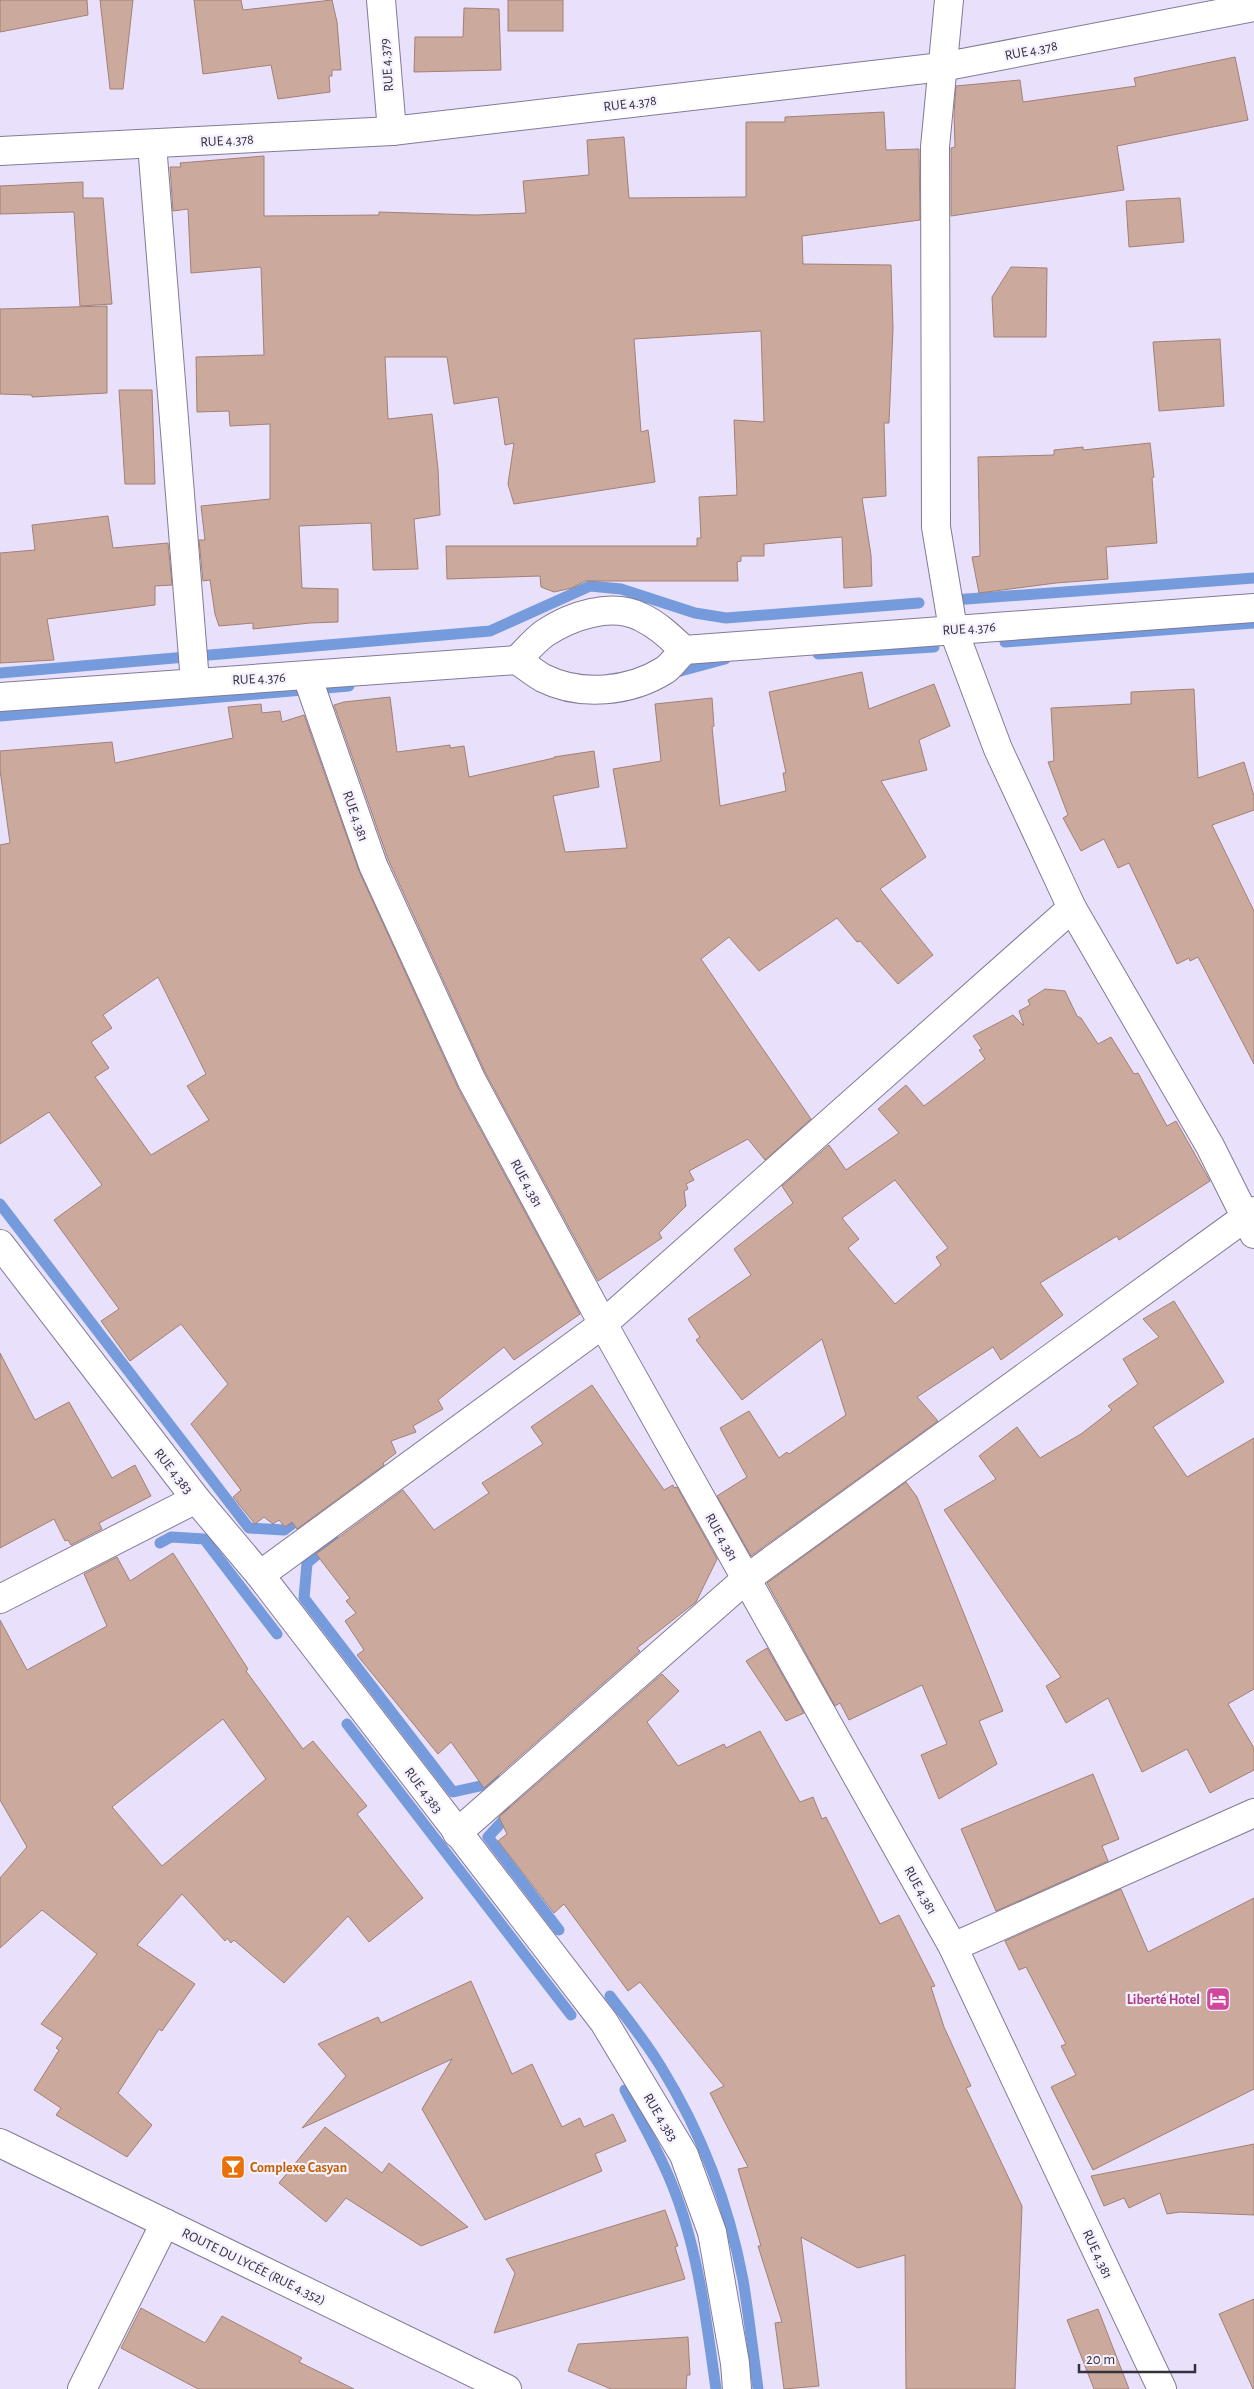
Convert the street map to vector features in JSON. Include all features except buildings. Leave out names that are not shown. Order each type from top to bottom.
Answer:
[{"type":"street","name":"RUE 4.379","points":[[381,0],[392,131]]},
{"type":"street","points":[[457,1833],[746,1579],[1251,1221],[1210,1146],[1072,908],[998,749],[953,629],[936,527],[935,147],[949,0]]},
{"type":"street","name":"RUE 4.378","points":[[0,151],[392,131],[942,67],[1254,7]]},
{"type":"street","points":[[152,144],[195,682]]},
{"type":"street","name":"RUE 4.376","points":[[684,650],[1254,608]]},
{"type":"street","points":[[615,611],[639,616],[664,631],[684,650],[667,668],[644,681],[619,689],[589,690],[561,684],[543,678],[518,660],[543,634],[562,623],[591,613],[615,611]]},
{"type":"street","name":"RUE 4.376","points":[[0,697],[518,660]]},
{"type":"street","name":"RUE 4.381","points":[[307,676],[372,865],[472,1081],[603,1324],[953,1947],[1162,2389]]},
{"type":"street","points":[[260,1575],[603,1324],[1072,908]]},
{"type":"street","name":"RUE 4.383","points":[[0,1244],[196,1499],[260,1575],[604,2022],[684,2155],[712,2232],[735,2363],[737,2389]]},
{"type":"street","points":[[0,1599],[196,1499]]},
{"type":"street","points":[[953,1947],[1254,1813]]},
{"type":"street","name":"ROUTE DU LYCÉE (RUE 4.352)","points":[[0,2144],[507,2389]]},
{"type":"street","points":[[82,2389],[165,2223]]},
{"type":"waterway","points":[[953,600],[1254,578]]},
{"type":"waterway","points":[[0,673],[490,631],[590,586],[621,589],[695,613],[726,618],[919,603]]},
{"type":"waterway","points":[[1005,642],[1254,623]]},
{"type":"waterway","points":[[818,654],[934,647]]},
{"type":"waterway","points":[[673,673],[725,659]]},
{"type":"waterway","points":[[0,716],[349,686]]},
{"type":"waterway","points":[[0,1204],[249,1528],[284,1530],[304,1515]]},
{"type":"waterway","points":[[160,1543],[171,1537],[204,1539],[277,1634]]},
{"type":"waterway","points":[[334,1540],[307,1563],[304,1598],[453,1792],[480,1786],[494,1777]]},
{"type":"waterway","points":[[347,1724],[571,2015]]},
{"type":"waterway","points":[[511,1812],[488,1837],[559,1930]]},
{"type":"waterway","points":[[610,1996],[661,2067],[689,2117],[712,2170],[730,2224],[743,2280],[758,2389]]},
{"type":"waterway","points":[[625,2090],[666,2170],[688,2232],[700,2284],[716,2389]]},
{"type":"place","name":"Liberté Hotel","points":[[1218,1999]]},
{"type":"place","name":"Complexe Casyan","points":[[233,2167]]}]
